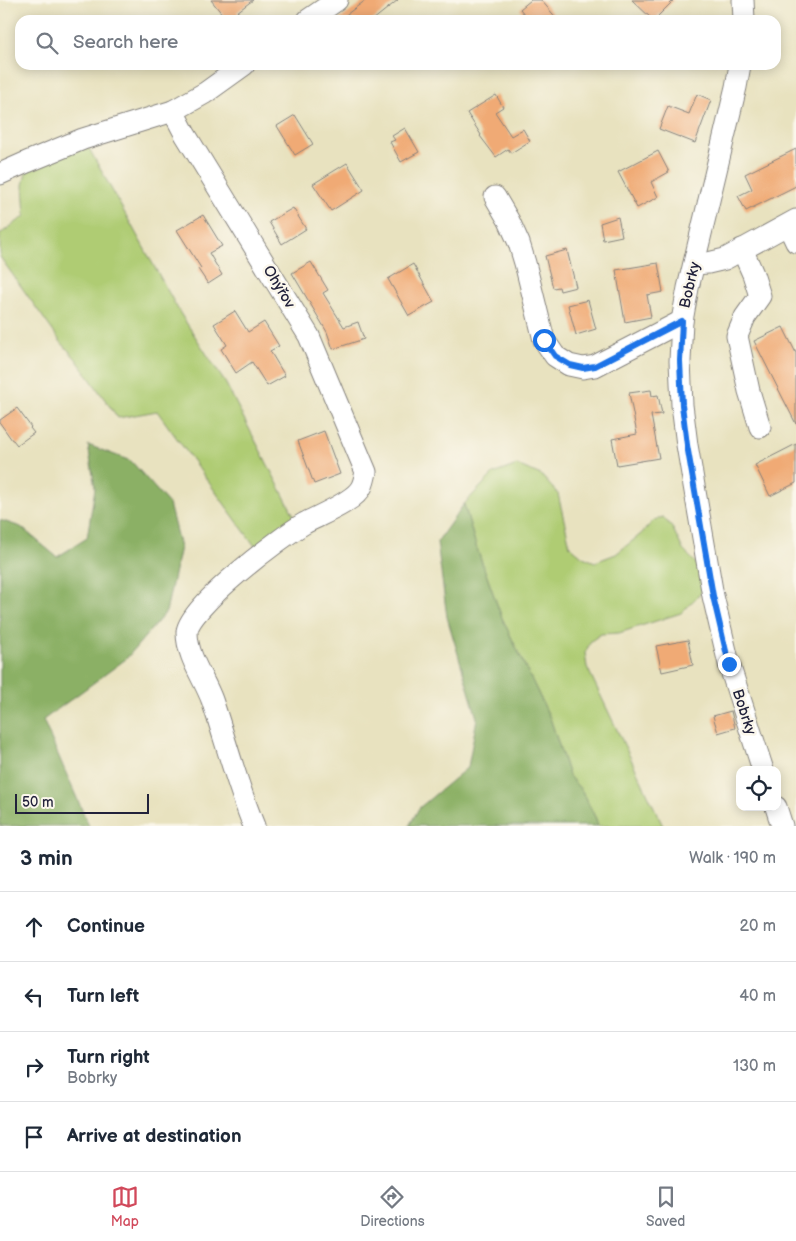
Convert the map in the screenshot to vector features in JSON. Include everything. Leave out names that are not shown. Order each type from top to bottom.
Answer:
[{"type":"street","points":[[315,15],[336,0]]},
{"type":"street","points":[[743,0],[744,15]]},
{"type":"street","points":[[0,174],[83,139],[173,111],[205,93],[237,70]]},
{"type":"street","name":"Bobrky","points":[[739,70],[682,321],[680,361],[682,405],[687,445],[713,596],[729,664],[762,766]]},
{"type":"street","name":"Ohýřov","points":[[173,111],[185,134],[309,336],[366,472],[362,488],[352,498],[303,524],[239,571],[203,606],[187,631],[190,653],[211,698],[244,803],[254,826]]},
{"type":"street","points":[[494,197],[519,242],[526,263],[544,340],[555,356],[570,365],[583,368],[595,366],[682,321]]},
{"type":"street","points":[[694,264],[725,259],[742,249],[793,229]]},
{"type":"street","points":[[742,249],[760,296],[745,317],[737,336],[749,391],[760,427]]},
{"type":"street","points":[[777,811],[782,826]]},
{"type":"green space","points":[[86,143],[180,313],[226,384],[299,525],[257,549],[157,411],[118,418],[0,257],[0,234],[25,216],[23,185],[28,165]]},
{"type":"green space","points":[[88,445],[131,461],[169,504],[180,547],[166,612],[126,659],[43,720],[89,826],[0,826],[0,520],[21,527],[57,557],[87,538],[95,488]]},
{"type":"green space","points":[[517,465],[541,475],[558,494],[570,546],[583,557],[595,562],[616,554],[641,534],[654,520],[663,517],[673,529],[683,550],[695,562],[703,575],[701,593],[681,613],[619,633],[601,634],[591,641],[585,653],[587,667],[663,826],[598,826],[582,791],[569,776],[550,718],[502,618],[476,546],[464,504],[493,474]]},
{"type":"green space","points":[[464,504],[476,546],[502,618],[550,718],[569,776],[582,791],[598,826],[409,826],[419,808],[468,767],[477,718],[447,617],[437,542]]},
{"type":"building","points":[[211,0],[253,0],[237,12],[239,15],[223,15]]},
{"type":"building","points":[[366,0],[398,0],[379,15],[346,15]]},
{"type":"building","points":[[531,0],[541,0],[554,15],[525,15],[520,9]]},
{"type":"building","points":[[632,0],[674,0],[659,15],[648,15]]},
{"type":"building","points":[[697,94],[711,100],[695,143],[659,129],[668,106],[689,114]]},
{"type":"building","points":[[496,95],[503,107],[495,112],[511,136],[523,129],[530,141],[511,153],[508,149],[496,157],[480,136],[467,113]]},
{"type":"building","points":[[295,115],[313,144],[295,155],[277,126]]},
{"type":"building","points":[[405,128],[419,152],[401,162],[390,142],[395,140],[392,136]]},
{"type":"building","points":[[796,149],[796,186],[746,211],[738,196],[752,189],[745,174]]},
{"type":"building","points":[[658,151],[669,172],[651,182],[658,197],[637,208],[618,172]]},
{"type":"building","points":[[347,163],[364,190],[331,211],[313,184]]},
{"type":"building","points":[[293,208],[306,229],[282,244],[269,222]]},
{"type":"building","points":[[203,215],[222,246],[209,253],[222,275],[208,284],[198,269],[201,268],[177,230]]},
{"type":"building","points":[[618,217],[622,236],[603,240],[600,223]]},
{"type":"building","points":[[567,250],[576,287],[560,291],[559,287],[553,288],[545,256]]},
{"type":"building","points":[[311,262],[328,290],[323,293],[344,327],[358,322],[364,339],[333,349],[327,332],[292,273]]},
{"type":"building","points":[[658,263],[663,292],[647,295],[651,317],[625,322],[616,270]]},
{"type":"building","points":[[413,264],[434,302],[409,316],[388,279]]},
{"type":"building","points":[[588,300],[596,329],[576,335],[568,305]]},
{"type":"building","points":[[235,311],[248,332],[264,322],[279,346],[270,351],[285,376],[267,386],[252,362],[236,373],[221,349],[227,345],[214,324]]},
{"type":"building","points":[[783,327],[796,353],[796,424],[754,341]]},
{"type":"building","points":[[651,390],[652,396],[658,395],[662,414],[651,415],[659,458],[617,465],[612,439],[637,434],[629,393]]},
{"type":"building","points":[[17,408],[34,433],[17,445],[0,423],[0,420]]},
{"type":"building","points":[[324,431],[340,474],[314,484],[298,441]]},
{"type":"building","points":[[796,444],[796,483],[770,496],[755,465]]},
{"type":"building","points":[[688,640],[693,665],[662,672],[656,646]]},
{"type":"building","points":[[731,711],[735,728],[718,733],[713,716]]},
{"type":"route","points":[[544,340],[555,356],[570,365],[583,368],[595,366],[682,321],[680,361],[682,405],[687,445],[713,596],[729,664]]}]
